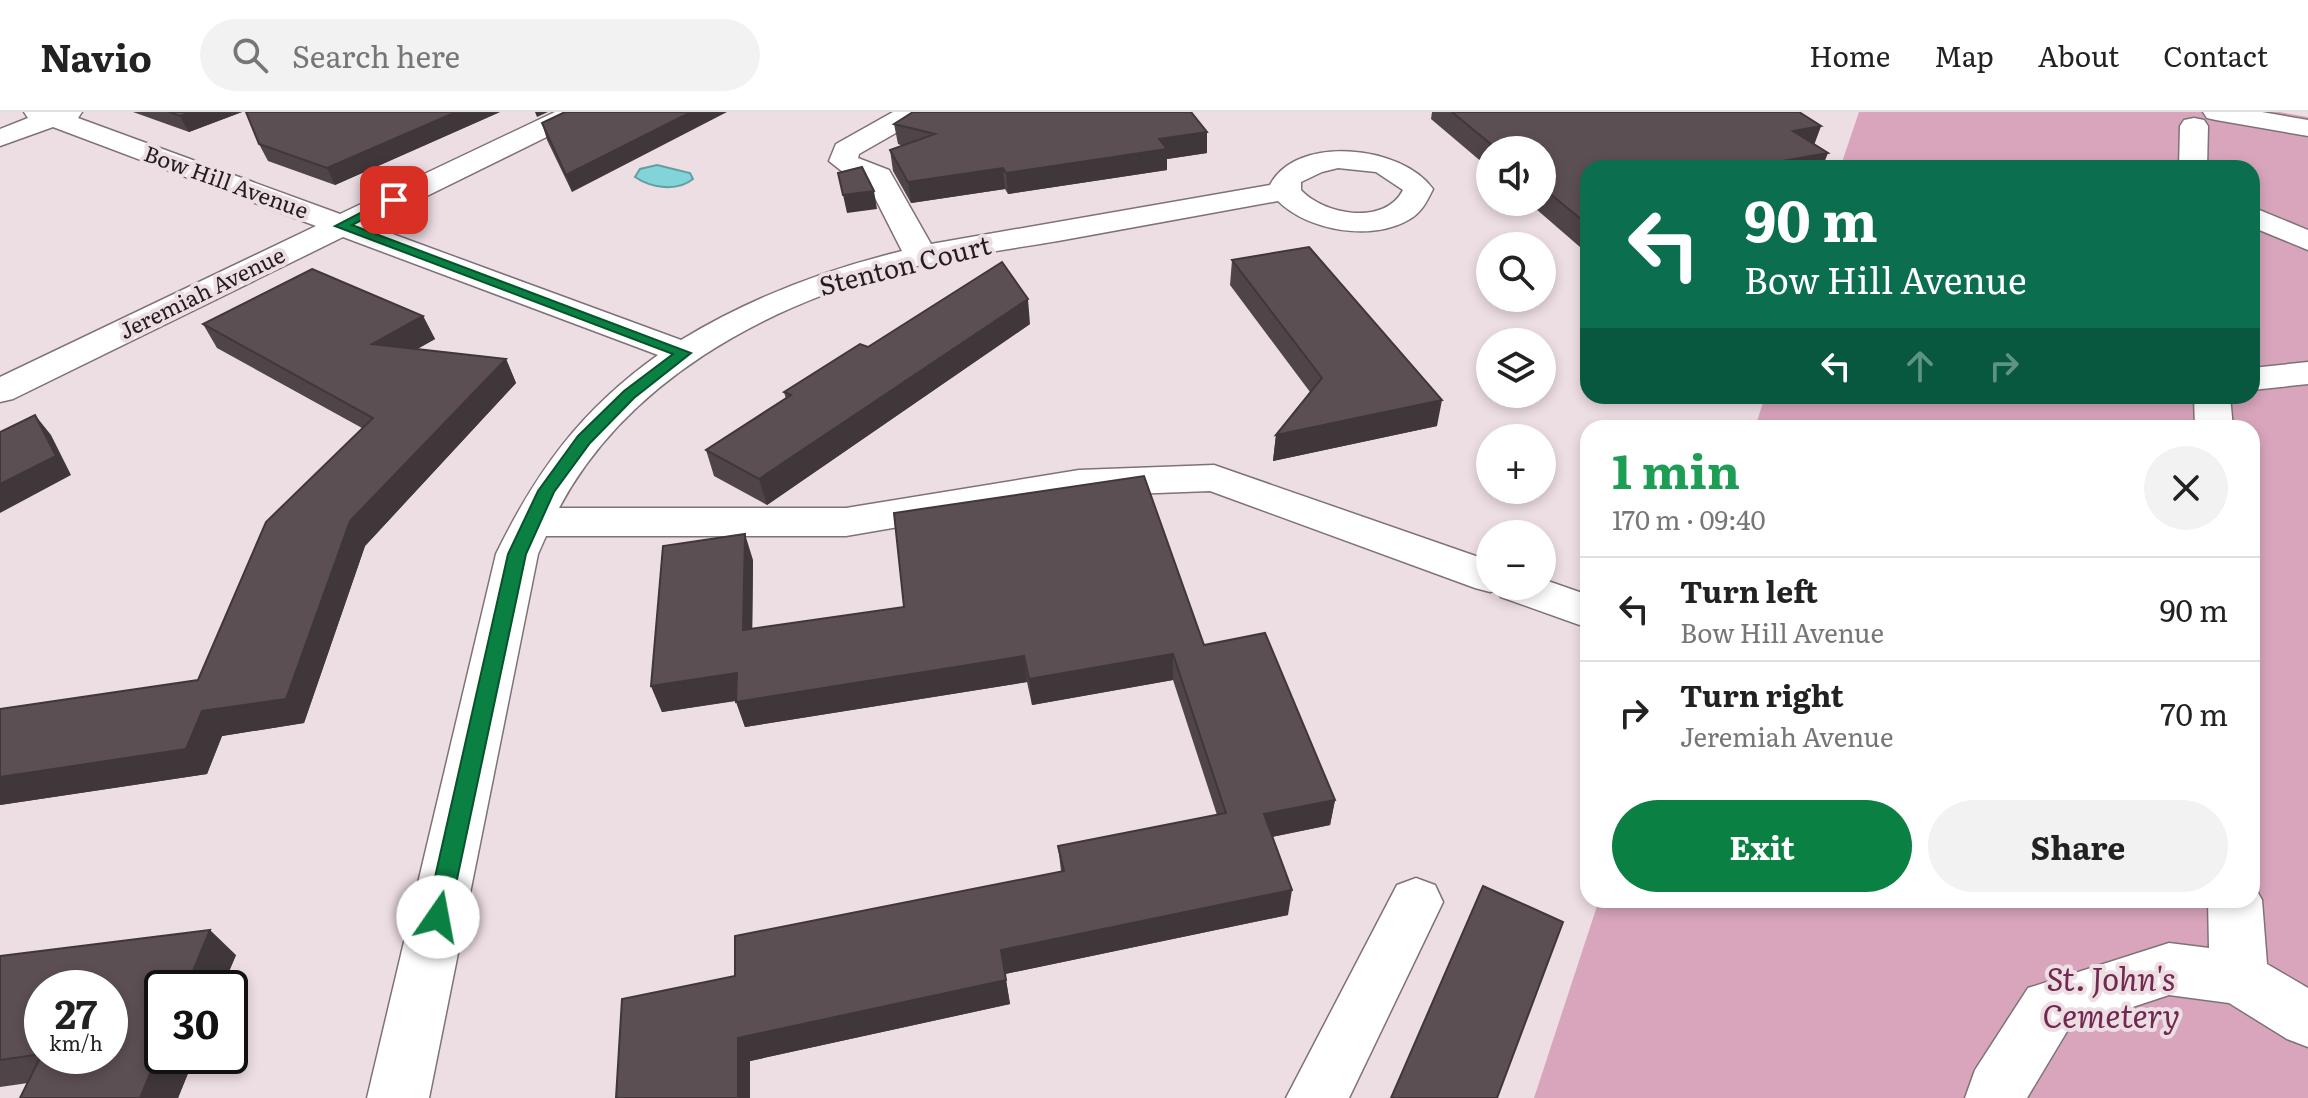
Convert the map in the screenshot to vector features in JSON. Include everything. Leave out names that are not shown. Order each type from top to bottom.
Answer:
[{"type":"street","name":"Jeremiah Avenue","points":[[0,391],[576,112]]},
{"type":"street","points":[[913,112],[846,150],[843,161],[858,170],[879,176],[921,256]]},
{"type":"street","name":"Bow Hill Avenue","points":[[53,114],[684,353]]},
{"type":"street","points":[[0,138],[53,114]]},
{"type":"street","points":[[2195,160],[2205,119],[2308,128]]},
{"type":"street","name":"Stenton Court","points":[[398,1098],[517,554],[547,491],[584,440],[629,394],[684,353],[743,319],[809,289],[921,256],[1287,191]]},
{"type":"street","points":[[2260,220],[2308,241]]},
{"type":"street","points":[[2260,378],[2308,373]]},
{"type":"street","points":[[532,522],[846,522],[1079,483],[1214,478],[1476,572]]},
{"type":"street","points":[[1555,600],[1580,609]]},
{"type":"street","points":[[1317,1098],[1416,902]]},
{"type":"street","points":[[2235,908],[2239,978]]},
{"type":"street","points":[[1996,1098],[1997,1091],[2049,1007],[2169,969],[2239,978],[2308,1019]]},
{"type":"green space","name":"St. John's Cemetery","points":[[1859,112],[2279,112],[2308,117],[2308,1098],[1534,1098],[1596,908],[2260,908],[2260,420],[1758,420],[1762,404],[2260,404],[2260,160],[1843,160]]},
{"type":"water","points":[[657,165],[690,173],[693,179],[679,186],[664,187],[635,177],[640,169]]},
{"type":"building","points":[[169,112],[191,112],[180,116]]},
{"type":"building","points":[[246,112],[456,112],[327,168],[259,144]]},
{"type":"building","points":[[565,112],[691,112],[566,175],[542,123]]},
{"type":"building","points":[[913,112],[1191,112],[1207,132],[1159,139],[1167,149],[1006,173],[1003,168],[908,182],[890,150],[935,134],[894,124]]},
{"type":"building","points":[[1452,112],[1799,112],[1821,126],[1793,131],[1828,153],[1788,160],[1580,160],[1580,218],[1556,199],[1556,136],[1481,136]]},
{"type":"building","points":[[862,167],[874,191],[843,195],[838,173]]},
{"type":"building","points":[[1309,247],[1442,400],[1276,435],[1322,378],[1232,260]]},
{"type":"building","points":[[1002,262],[1028,299],[759,479],[706,450],[791,395],[784,392],[860,344],[868,347]]},
{"type":"building","points":[[312,269],[423,316],[372,344],[506,359],[350,521],[286,699],[202,711],[186,749],[0,777],[0,709],[198,680],[266,522],[373,418],[203,324]]},
{"type":"building","points":[[35,415],[56,456],[0,484],[0,432]]},
{"type":"building","points":[[1144,476],[1204,645],[1265,633],[1335,800],[1264,814],[1292,890],[1001,950],[1006,980],[738,1038],[738,1098],[616,1098],[622,999],[735,976],[735,936],[1064,871],[1058,846],[1226,813],[1173,654],[1029,679],[1024,656],[736,702],[737,673],[651,686],[663,546],[745,534],[743,630],[904,607],[894,513]]},
{"type":"building","points":[[1483,886],[1563,922],[1497,1098],[1391,1098]]},
{"type":"building","points":[[210,930],[193,970],[144,970],[144,1074],[150,1074],[140,1098],[20,1098],[32,1074],[128,1074],[128,970],[24,970],[24,1057],[0,1060],[0,956]]},
{"type":"route","points":[[394,200],[342,226],[684,353],[629,394],[584,440],[547,491],[517,554],[438,917]]}]
